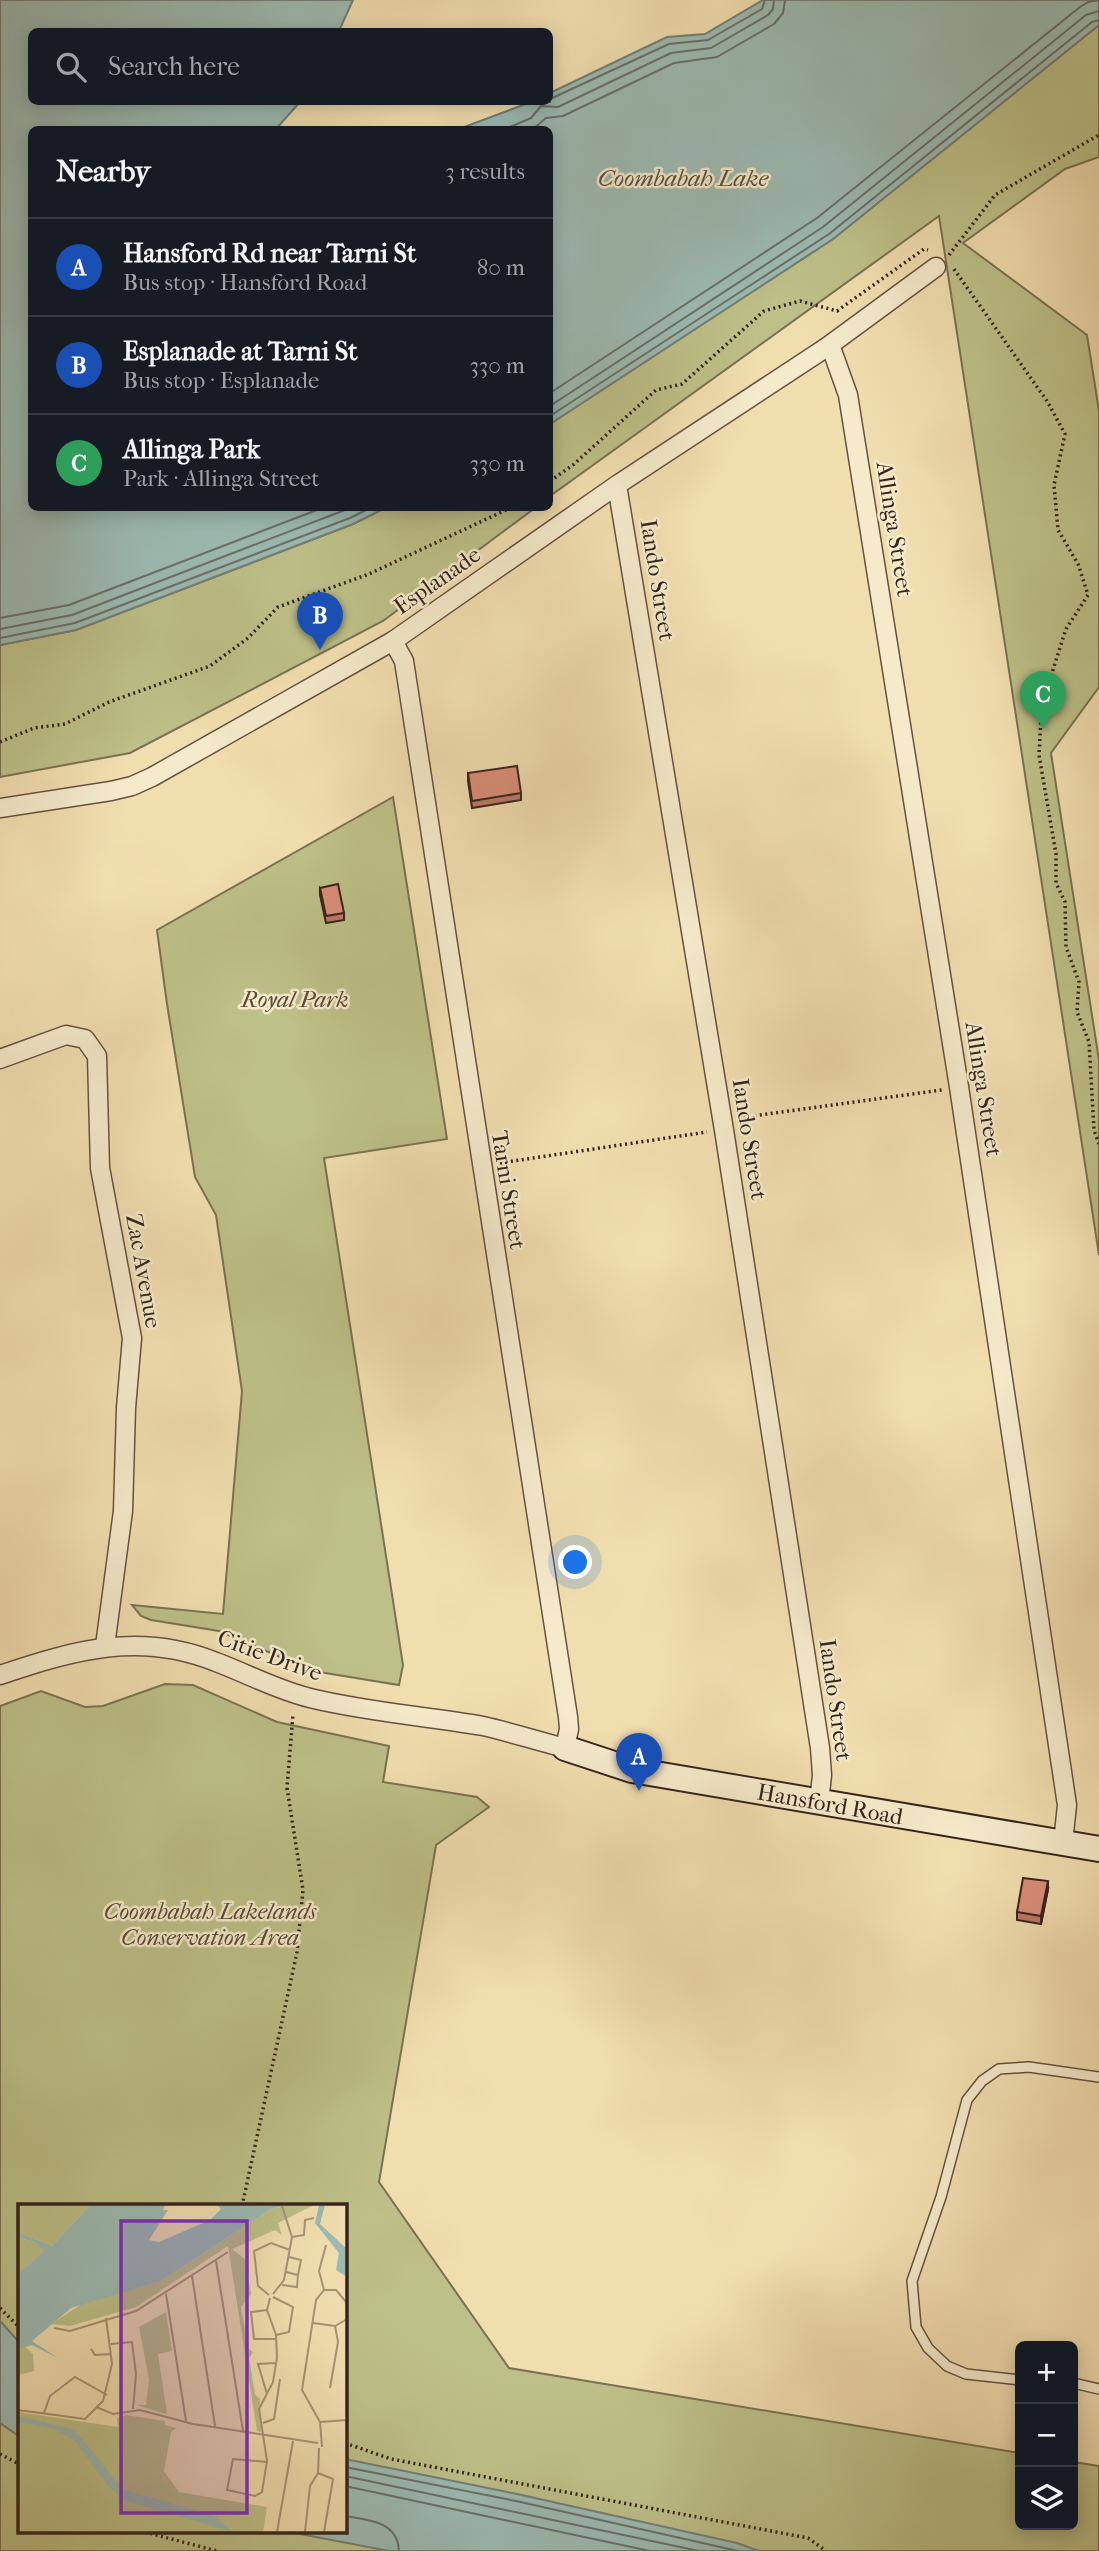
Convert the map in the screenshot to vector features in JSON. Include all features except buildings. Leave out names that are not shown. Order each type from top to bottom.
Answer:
[{"type":"street","name":"Esplanade","points":[[0,808],[132,786],[393,641],[617,485],[827,347],[941,263]]},
{"type":"street","name":"Allinga Street","points":[[827,347],[833,353],[849,395],[959,1087],[1067,1805],[1063,1843]]},
{"type":"street","name":"Iando Street","points":[[617,485],[723,1125],[820,1748],[822,1775],[819,1803]]},
{"type":"street","name":"Tarni Street","points":[[393,641],[404,661],[568,1717],[569,1729],[565,1748]]},
{"type":"street","name":"Zac Avenue","points":[[0,1059],[66,1035],[85,1039],[97,1056],[100,1168],[132,1338],[126,1408],[123,1511],[105,1646]]},
{"type":"street","name":"Citie Drive","points":[[0,1675],[65,1654],[105,1646],[145,1646],[183,1651],[278,1689],[309,1698],[498,1729],[565,1748]]},
{"type":"street","name":"Hansford Road","points":[[565,1748],[632,1770],[1099,1849]]},
{"type":"lane","points":[[1015,2379],[966,2374],[947,2366],[928,2348],[916,2327],[912,2281],[941,2197],[967,2100],[982,2081],[999,2069],[1029,2067],[1099,2077]]},
{"type":"lane","points":[[1078,2385],[1099,2389]]},
{"type":"path","points":[[941,263],[995,195],[1099,135]]},
{"type":"path","points":[[553,479],[573,465],[656,390],[682,384],[764,311],[800,301],[837,311],[924,249],[972,291],[1047,401],[1065,434],[1054,485],[1058,530],[1079,564],[1088,595],[1066,629],[1051,676],[1041,717],[1039,755],[1056,854],[1056,883],[1065,902],[1066,947],[1079,982],[1077,1013],[1089,1042],[1094,1130],[1099,1144]]},
{"type":"path","points":[[0,742],[34,728],[65,724],[109,702],[210,666],[248,638],[278,607],[369,574],[504,511]]},
{"type":"path","points":[[481,1166],[959,1087]]},
{"type":"path","points":[[242,2204],[297,1952],[303,1890],[287,1788],[293,1714]]},
{"type":"path","points":[[0,2308],[18,2326]]},
{"type":"path","points":[[346,2443],[391,2459],[808,2538],[825,2551]]},
{"type":"path","points":[[0,2454],[18,2463]]},
{"type":"path","points":[[153,2534],[218,2551]]},
{"type":"green space","points":[[1099,25],[1099,157],[1065,169],[963,243],[1087,335],[1099,411],[1099,687],[1051,753],[1099,1060],[1099,1255],[939,216],[553,494],[553,422],[833,239]]},
{"type":"green space","points":[[379,511],[531,511],[383,621],[130,753],[0,777],[0,645],[76,630],[353,524]]},
{"type":"green space","name":"Royal Park","points":[[393,797],[447,1139],[324,1158],[403,1665],[399,1685],[313,1671],[219,1631],[151,1620],[141,1616],[132,1605],[223,1614],[242,1391],[216,1215],[195,1177],[157,930]]},
{"type":"green space","name":"Coombabah Lakelands Conservation Area","points":[[165,1684],[193,1685],[277,1722],[389,1746],[383,1782],[477,1797],[489,1807],[436,1845],[379,2182],[509,2368],[1015,2452],[1015,2530],[1078,2530],[1078,2463],[1099,2466],[1099,2551],[0,2551],[0,1706],[41,1691],[85,1707],[103,1706]]},
{"type":"water","points":[[0,0],[353,0],[340,28],[28,28],[28,105],[297,105],[279,126],[28,126],[28,511],[379,511],[353,524],[76,630],[0,645]]},
{"type":"water","name":"Coombabah Lake","points":[[763,0],[1099,0],[1099,25],[833,239],[553,422],[553,126],[467,126],[523,105],[553,105],[553,92],[667,37],[705,34]]},
{"type":"water","points":[[0,2321],[18,2341],[18,2435],[0,2423]]},
{"type":"water","points":[[346,2459],[517,2494],[737,2543],[759,2551],[389,2551],[300,2534],[346,2534]]},
{"type":"place","name":"Esplanade at Tarni St","points":[[320,650]]},
{"type":"place","name":"Allinga Park","points":[[1043,729]]},
{"type":"place","name":"Hansford Rd near Tarni St","points":[[639,1791]]}]
